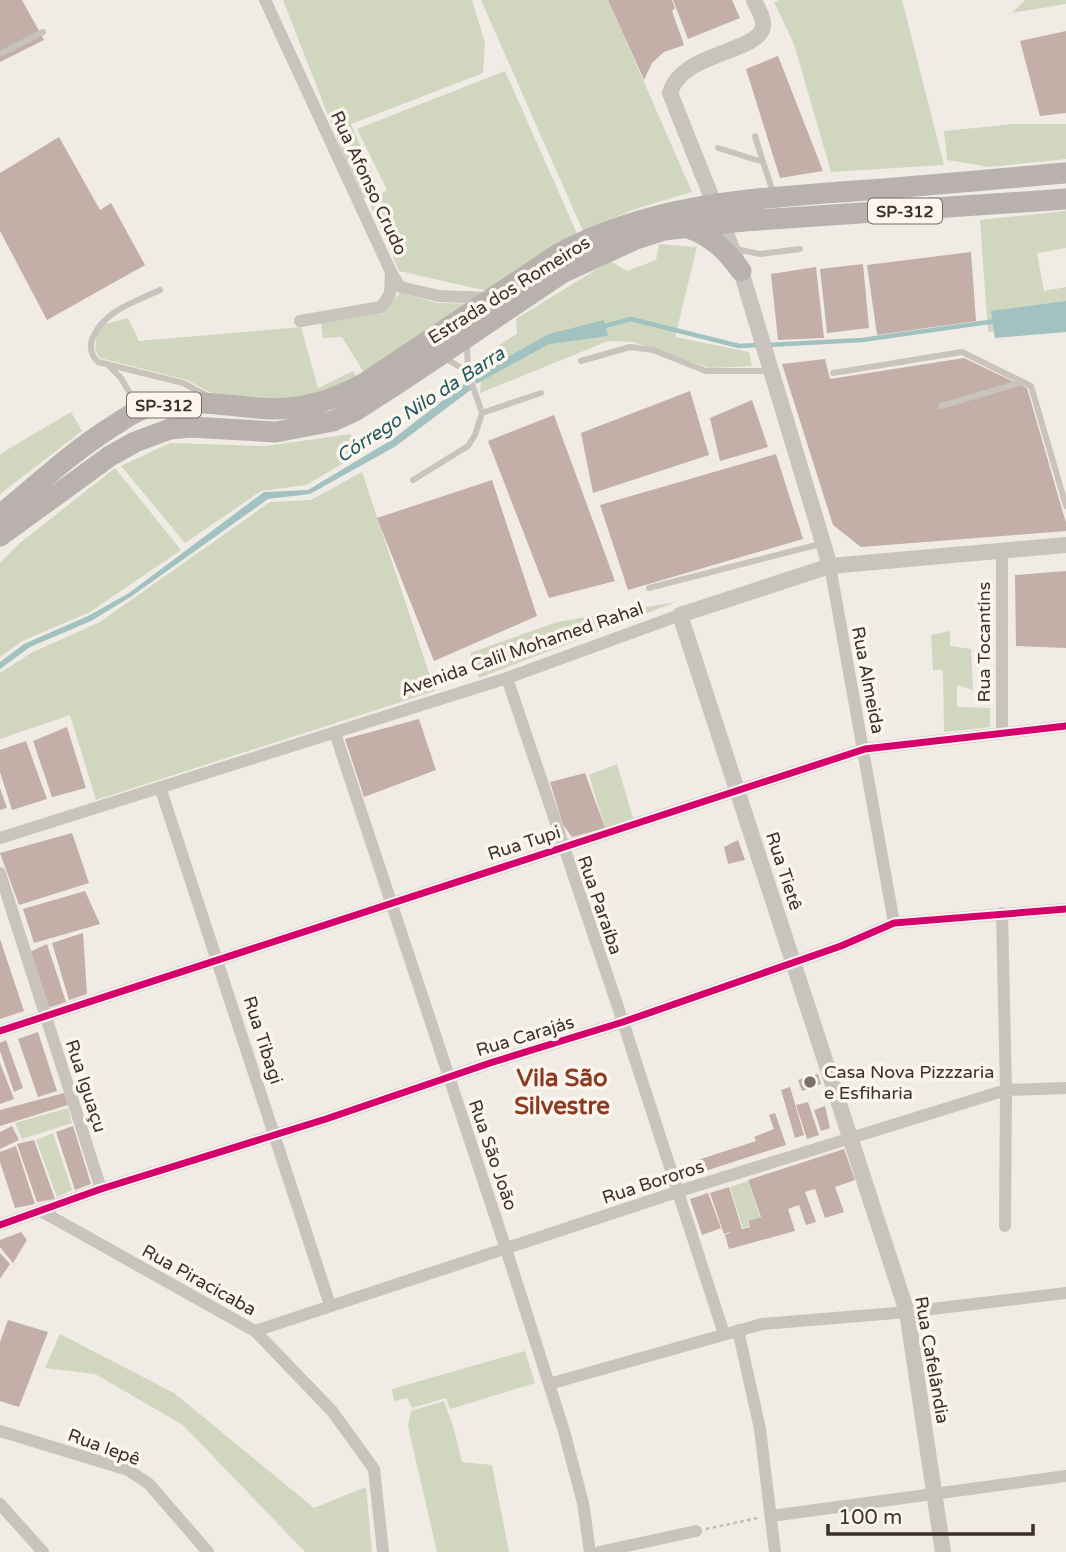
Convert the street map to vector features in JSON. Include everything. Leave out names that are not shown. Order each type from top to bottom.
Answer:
[{"type":"main road","name":"Estrada dos Romeiros","points":[[0,536],[110,456],[135,442],[170,429],[190,427],[276,432],[333,421],[355,411],[562,273],[636,239],[664,230],[686,227],[774,197],[1066,173]]},
{"type":"main road","points":[[733,249],[744,221],[759,205],[774,197]]},
{"type":"main road","name":"Estrada dos Romeiros","points":[[0,516],[95,437],[138,411],[176,403],[289,408],[337,397],[365,383],[553,258],[593,237],[662,213],[718,214],[744,221],[1066,199]]},
{"type":"main road","points":[[686,227],[711,239],[729,254],[741,271]]},
{"type":"main road","points":[[170,429],[176,403]]},
{"type":"street","name":"Rua Afonso Crudo","points":[[265,0],[391,272],[390,293],[381,307],[300,321]]},
{"type":"street","name":"Rua Almeida","points":[[754,0],[764,23],[761,33],[752,40],[691,65],[673,80],[670,93],[741,271],[824,543],[894,923]]},
{"type":"street","points":[[391,272],[400,287],[439,296],[493,298]]},
{"type":"street","name":"Avenida Calil Mohamed Rahal","points":[[0,838],[507,678],[680,615],[830,566],[1066,545]]},
{"type":"street","name":"Rua Tocantins","points":[[1002,551],[1002,733]]},
{"type":"street","name":"Rua Tietê","points":[[680,615],[851,1139]]},
{"type":"street","name":"Rua Paraíba","points":[[507,678],[624,1022],[724,1334]]},
{"type":"street","name":"Rua Tupi","points":[[0,1031],[864,749],[1066,726]]},
{"type":"street","name":"Rua São João","points":[[335,733],[550,1384],[583,1503],[590,1552]]},
{"type":"street","name":"Rua Tibagi","points":[[160,786],[330,1306]]},
{"type":"street","name":"Rua Iguaçu","points":[[0,873],[101,1189]]},
{"type":"street","name":"Rua Carajás","points":[[0,1225],[101,1189],[448,1076],[624,1022],[841,946],[894,923],[1066,909]]},
{"type":"street","points":[[1002,913],[1006,1090],[1005,1226]]},
{"type":"street","name":"Rua Bororos","points":[[255,1331],[678,1192],[1006,1090],[1066,1088]]},
{"type":"street","name":"Rua Cafelândia","points":[[851,1139],[907,1312],[943,1552]]},
{"type":"street","name":"Rua Piracicaba","points":[[41,1210],[255,1331],[332,1411],[374,1469],[383,1552]]},
{"type":"street","points":[[550,1384],[762,1324],[907,1312],[1066,1293]]},
{"type":"street","points":[[738,1330],[760,1429],[775,1552]]},
{"type":"street","name":"Rua Iepê","points":[[0,1431],[138,1475],[208,1552]]},
{"type":"street","points":[[771,1516],[1066,1476]]},
{"type":"street","points":[[0,1504],[43,1552]]},
{"type":"street","points":[[599,1552],[696,1531]]},
{"type":"lane","points":[[0,54],[43,32]]},
{"type":"lane","points":[[755,136],[774,197]]},
{"type":"lane","points":[[718,148],[763,163]]},
{"type":"lane","points":[[733,249],[760,254],[800,249]]},
{"type":"lane","points":[[160,290],[115,311],[98,326],[91,342],[92,353],[98,362],[183,383],[223,404]]},
{"type":"lane","points":[[414,480],[468,446],[475,435],[482,413],[468,374],[467,336]]},
{"type":"lane","points":[[581,361],[630,347],[653,350],[706,371],[771,371]]},
{"type":"lane","points":[[833,373],[962,352],[1031,386],[1066,506]]},
{"type":"lane","points":[[440,355],[456,363],[468,374]]},
{"type":"lane","points":[[106,364],[129,389],[138,411]]},
{"type":"lane","points":[[941,406],[1023,382]]},
{"type":"lane","points":[[482,413],[541,393]]},
{"type":"lane","points":[[649,588],[824,543]]},
{"type":"path","points":[[696,1531],[771,1516]]},
{"type":"green space","points":[[283,0],[472,0],[485,43],[483,73],[351,124],[379,190],[361,200]]},
{"type":"green space","points":[[481,0],[608,0],[692,192],[635,209],[583,231]]},
{"type":"green space","points":[[902,0],[944,165],[831,172],[794,44],[774,2]]},
{"type":"green space","points":[[1025,0],[1066,0],[1066,4],[1012,13]]},
{"type":"green space","points":[[505,71],[578,236],[492,292],[399,271],[369,202],[387,190],[357,129]]},
{"type":"green space","points":[[1014,124],[1066,124],[1066,159],[989,167],[947,160],[944,131]]},
{"type":"green space","points":[[1066,211],[1066,248],[1037,253],[1044,291],[1066,287],[1066,327],[988,332],[980,220]]},
{"type":"green space","points":[[659,244],[697,247],[675,337],[749,352],[752,366],[710,368],[633,342],[608,341],[480,393],[485,362],[492,351],[517,334],[516,319],[610,261],[627,271],[656,260]]},
{"type":"green space","points":[[400,293],[438,303],[477,304],[365,374],[342,337],[323,338],[321,322],[374,312],[381,314]]},
{"type":"green space","points":[[128,318],[139,341],[301,327],[318,388],[353,371],[359,381],[293,404],[223,399],[187,380],[100,358],[95,350],[98,326]]},
{"type":"green space","points":[[71,412],[82,431],[0,494],[0,454]]},
{"type":"green space","points":[[351,434],[359,454],[306,485],[261,491],[185,543],[121,466],[170,443],[266,446]]},
{"type":"green space","points":[[115,468],[181,550],[90,612],[22,641],[0,657],[0,563],[20,543]]},
{"type":"green space","points":[[362,472],[435,691],[96,800],[70,715],[0,739],[0,673],[31,653],[100,622],[270,502],[311,500]]},
{"type":"green space","points":[[676,602],[479,678],[470,653],[557,622]]},
{"type":"green space","points":[[950,631],[950,646],[971,649],[973,690],[957,685],[957,707],[990,708],[990,727],[944,732],[943,670],[933,670],[931,635]]},
{"type":"green space","points":[[617,764],[633,818],[605,828],[589,775]]},
{"type":"green space","points":[[68,1108],[72,1123],[22,1139],[15,1123]]},
{"type":"green space","points":[[53,1133],[72,1190],[57,1197],[36,1140]]},
{"type":"green space","points":[[748,1181],[760,1217],[747,1221],[749,1226],[743,1228],[730,1187]]},
{"type":"green space","points":[[60,1334],[174,1393],[314,1508],[366,1487],[372,1552],[305,1552],[183,1425],[95,1374],[45,1368]]},
{"type":"green space","points":[[525,1351],[535,1383],[450,1409],[446,1398],[412,1408],[407,1398],[394,1401],[392,1389]]},
{"type":"green space","points":[[444,1401],[462,1462],[492,1465],[509,1552],[437,1552],[408,1426],[411,1411]]},
{"type":"water","points":[[1066,301],[1066,332],[995,338],[991,311]]},
{"type":"water","points":[[604,320],[608,336],[549,344],[476,384],[473,376],[549,334]]},
{"type":"water","points":[[468,381],[472,389],[396,446],[310,494],[268,499],[132,596],[91,621],[30,647],[0,669],[0,662],[24,644],[88,616],[129,593],[264,492],[308,490],[393,439]]},
{"type":"building","points":[[0,0],[22,0],[44,40],[0,62]]},
{"type":"building","points":[[608,0],[672,0],[675,8],[672,11],[684,45],[664,52],[652,63],[644,80]]},
{"type":"building","points":[[673,0],[732,0],[740,18],[688,39]]},
{"type":"building","points":[[1066,31],[1066,113],[1040,116],[1020,41]]},
{"type":"building","points":[[778,56],[823,171],[780,178],[746,69]]},
{"type":"building","points":[[59,137],[100,210],[111,203],[145,265],[47,320],[0,231],[0,173]]},
{"type":"building","points":[[971,252],[976,321],[877,335],[867,265]]},
{"type":"building","points":[[863,264],[869,328],[827,333],[820,269]]},
{"type":"building","points":[[816,267],[824,338],[778,340],[771,274]]},
{"type":"building","points":[[964,358],[1027,388],[1066,523],[1066,531],[861,547],[833,525],[782,364],[825,359],[830,379]]},
{"type":"building","points":[[690,391],[709,455],[593,493],[581,433]]},
{"type":"building","points":[[752,400],[768,447],[720,461],[710,418]]},
{"type":"building","points":[[554,415],[615,581],[549,598],[488,441]]},
{"type":"building","points":[[776,454],[803,539],[628,590],[600,505]]},
{"type":"building","points":[[492,480],[537,616],[434,661],[377,518]]},
{"type":"building","points":[[1066,571],[1066,648],[1016,646],[1015,575]]},
{"type":"building","points":[[419,719],[436,770],[364,797],[345,739]]},
{"type":"building","points":[[67,727],[86,788],[52,797],[33,741]]},
{"type":"building","points":[[26,741],[47,799],[12,810],[0,772],[0,750]]},
{"type":"building","points":[[585,773],[605,828],[572,837],[563,825],[550,782]]},
{"type":"building","points":[[0,788],[7,808],[0,810]]},
{"type":"building","points":[[72,833],[89,883],[19,905],[0,853]]},
{"type":"building","points":[[738,840],[745,860],[728,864],[724,847]]},
{"type":"building","points":[[85,891],[100,924],[34,943],[23,909]]},
{"type":"building","points":[[83,933],[87,994],[69,1000],[52,943]]},
{"type":"building","points":[[0,939],[24,1011],[0,1019]]},
{"type":"building","points":[[47,944],[66,1002],[48,1008],[30,952]]},
{"type":"building","points":[[38,1032],[57,1091],[38,1097],[18,1039]]},
{"type":"building","points":[[6,1040],[23,1088],[14,1092],[0,1051],[0,1043]]},
{"type":"building","points":[[0,1063],[14,1099],[0,1104]]},
{"type":"building","name":"Casa Nova Pizzzaria e Esfiharia","points":[[818,1074],[821,1084],[802,1091],[798,1080]]},
{"type":"building","points":[[790,1087],[804,1135],[795,1138],[781,1090]]},
{"type":"building","points":[[64,1093],[68,1105],[0,1126],[0,1110]]},
{"type":"building","points":[[808,1102],[819,1135],[807,1139],[796,1105]]},
{"type":"building","points":[[825,1106],[830,1128],[821,1131],[814,1110]]},
{"type":"building","points":[[775,1113],[786,1145],[702,1172],[698,1160],[756,1141],[754,1137],[774,1129],[769,1115]]},
{"type":"building","points":[[12,1126],[19,1140],[0,1149],[0,1132]]},
{"type":"building","points":[[73,1126],[91,1184],[75,1190],[56,1132]]},
{"type":"building","points":[[34,1140],[55,1199],[37,1202],[17,1144]]},
{"type":"building","points":[[16,1146],[35,1204],[15,1208],[0,1162],[0,1152]]},
{"type":"building","points":[[844,1149],[855,1180],[835,1187],[844,1212],[825,1218],[815,1189],[805,1192],[816,1222],[806,1225],[799,1205],[788,1209],[795,1231],[729,1249],[725,1235],[733,1231],[724,1234],[710,1193],[729,1187],[742,1229],[750,1227],[748,1221],[761,1217],[748,1180]]},
{"type":"building","points":[[708,1193],[721,1228],[702,1235],[690,1199]]},
{"type":"building","points":[[21,1232],[27,1240],[13,1263],[0,1247],[0,1240]]},
{"type":"building","points":[[0,1253],[10,1264],[0,1279]]},
{"type":"building","points":[[8,1320],[48,1332],[19,1407],[0,1401],[0,1342]]},
{"type":"waterway","name":"Córrego Nilo da Barra","points":[[601,327],[631,319],[739,346],[759,345]]},
{"type":"waterway","name":"Córrego Nilo da Barra","points":[[768,345],[862,340],[996,321]]},
{"type":"cycle path","points":[[0,1031],[865,749],[1066,726]]},
{"type":"cycle path","points":[[0,1225],[101,1189],[623,1022],[841,946],[894,923],[1066,909]]},
{"type":"place","name":"Casa Nova Pizzzaria e Esfiharia","points":[[810,1082]]},
{"type":"district","name":"Vila São Silvestre","points":[[562,1092]]}]
